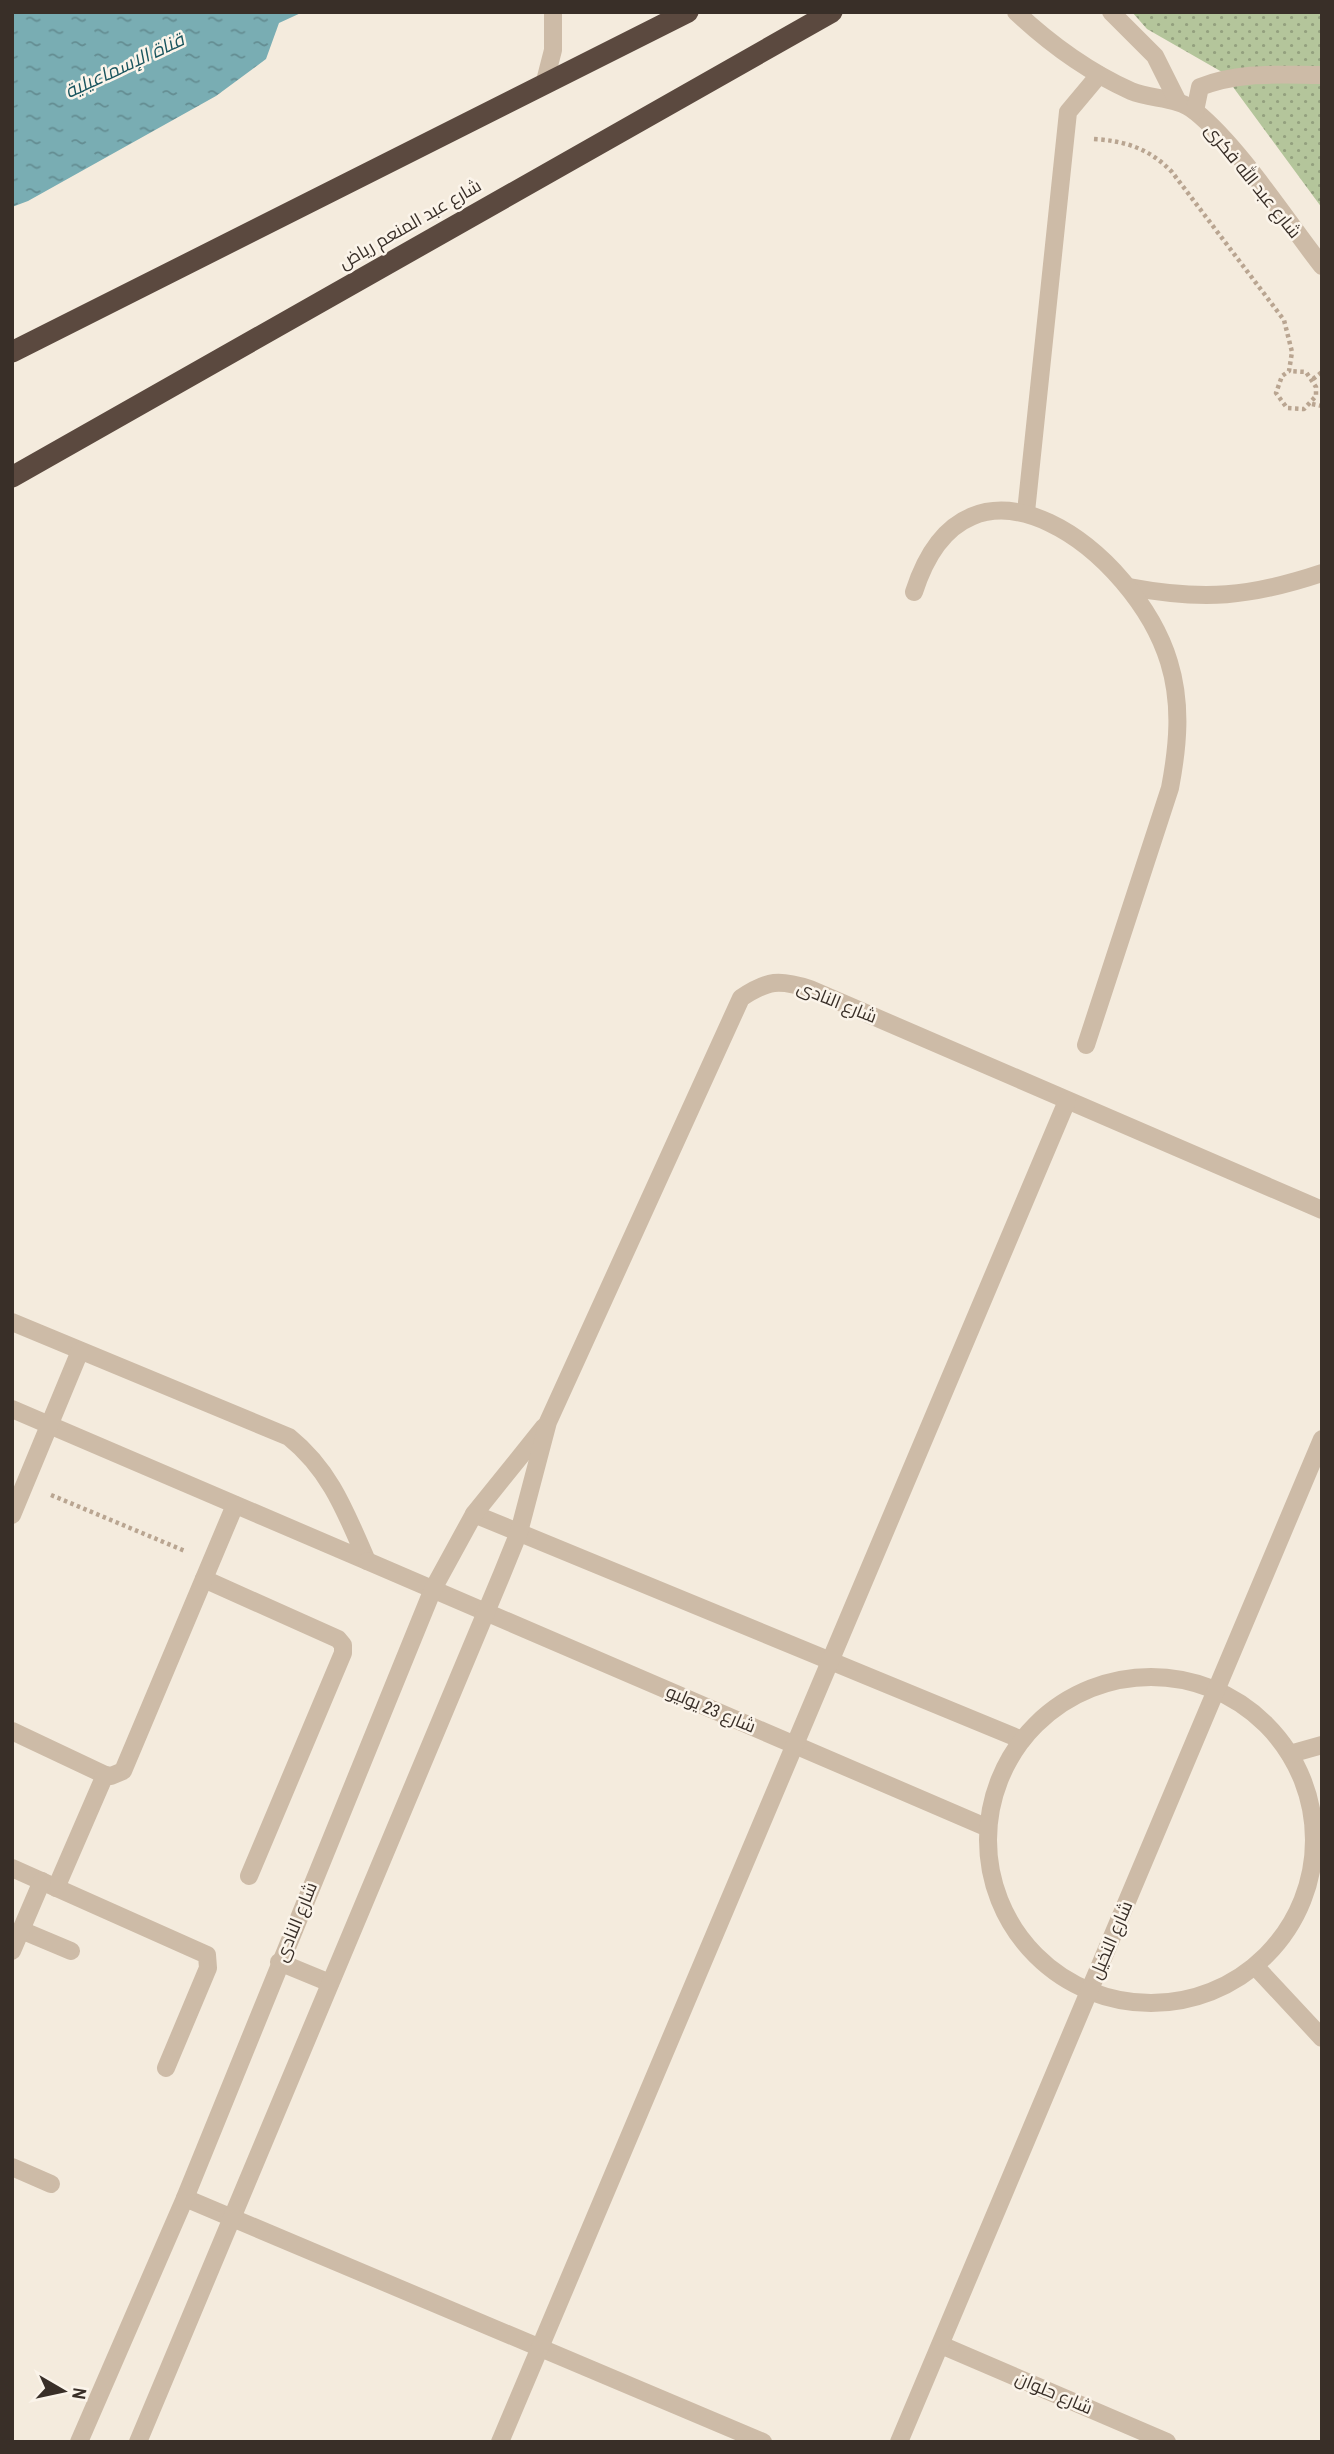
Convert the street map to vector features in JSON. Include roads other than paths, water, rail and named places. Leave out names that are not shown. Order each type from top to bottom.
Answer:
[{"type":"highway","points":[[12,352],[688,12]]},
{"type":"highway","name":"شارع عبد المنعم رياض","points":[[12,477],[832,12]]},
{"type":"street","points":[[544,85],[553,50],[553,12]]},
{"type":"street","name":"شارع عبد الله فكرى","points":[[1016,12],[1099,75],[1134,92],[1178,102],[1195,111],[1225,142],[1322,266]]},
{"type":"street","points":[[1111,12],[1155,56],[1178,102]]},
{"type":"street","points":[[1026,512],[1068,112],[1099,75]]},
{"type":"street","points":[[1195,111],[1200,87],[1218,80],[1255,75],[1322,75]]},
{"type":"street","points":[[915,592],[924,562],[942,537],[967,519],[996,510],[1026,512],[1065,531],[1100,556],[1129,587],[1153,623],[1169,662],[1178,704],[1178,747],[1170,788],[1086,1045]]},
{"type":"street","points":[[1129,587],[1178,596],[1230,596],[1280,587],[1322,573]]},
{"type":"street","name":"شارع النادى","points":[[138,2442],[519,1532],[548,1422],[729,1020],[741,999],[761,984],[786,981],[810,989],[1322,1210]]},
{"type":"street","points":[[500,2442],[1068,1101]]},
{"type":"street","points":[[12,1322],[289,1437],[307,1452],[335,1488],[367,1561]]},
{"type":"street","points":[[12,1514],[19,1491],[80,1351]]},
{"type":"street","name":"شارع 23 يوليو","points":[[12,1409],[988,1828]]},
{"type":"street","name":"شارع النادى","points":[[79,2442],[185,2198],[433,1589],[474,1514],[548,1422]]},
{"type":"street","name":"شارع النخيل","points":[[904,2439],[1322,1438]]},
{"type":"street","points":[[12,1731],[105,1774],[117,1775],[126,1766],[235,1505]]},
{"type":"street","points":[[474,1514],[1022,1740]]},
{"type":"street","points":[[204,1580],[338,1639],[343,1645],[249,1876]]},
{"type":"street","points":[[1132,1677],[1175,1678],[1216,1689],[1245,1706],[1270,1728],[1290,1754],[1307,1793],[1318,1834],[1308,1884],[1287,1929],[1255,1966],[1217,1989],[1175,2002],[1131,2003],[1089,1992],[1053,1972],[1017,1931],[1002,1908],[990,1869],[988,1828],[998,1787],[1022,1740],[1052,1710],[1090,1688],[1132,1677]]},
{"type":"street","points":[[1290,1754],[1322,1745]]},
{"type":"street","points":[[12,1951],[105,1774]]},
{"type":"street","points":[[12,1868],[207,1955],[208,1968],[166,2067]]},
{"type":"street","points":[[21,1930],[71,1951]]},
{"type":"street","points":[[279,1962],[330,1983]]},
{"type":"street","points":[[1255,1966],[1322,2038]]},
{"type":"street","points":[[12,2167],[51,2184]]},
{"type":"street","points":[[185,2198],[763,2442]]},
{"type":"street","name":"شارع حلوان","points":[[941,2345],[1167,2442]]},
{"type":"water","name":"قناة الإسماعيلية","points":[[12,12],[303,12],[279,23],[266,59],[216,96],[28,201],[12,207]]}]
